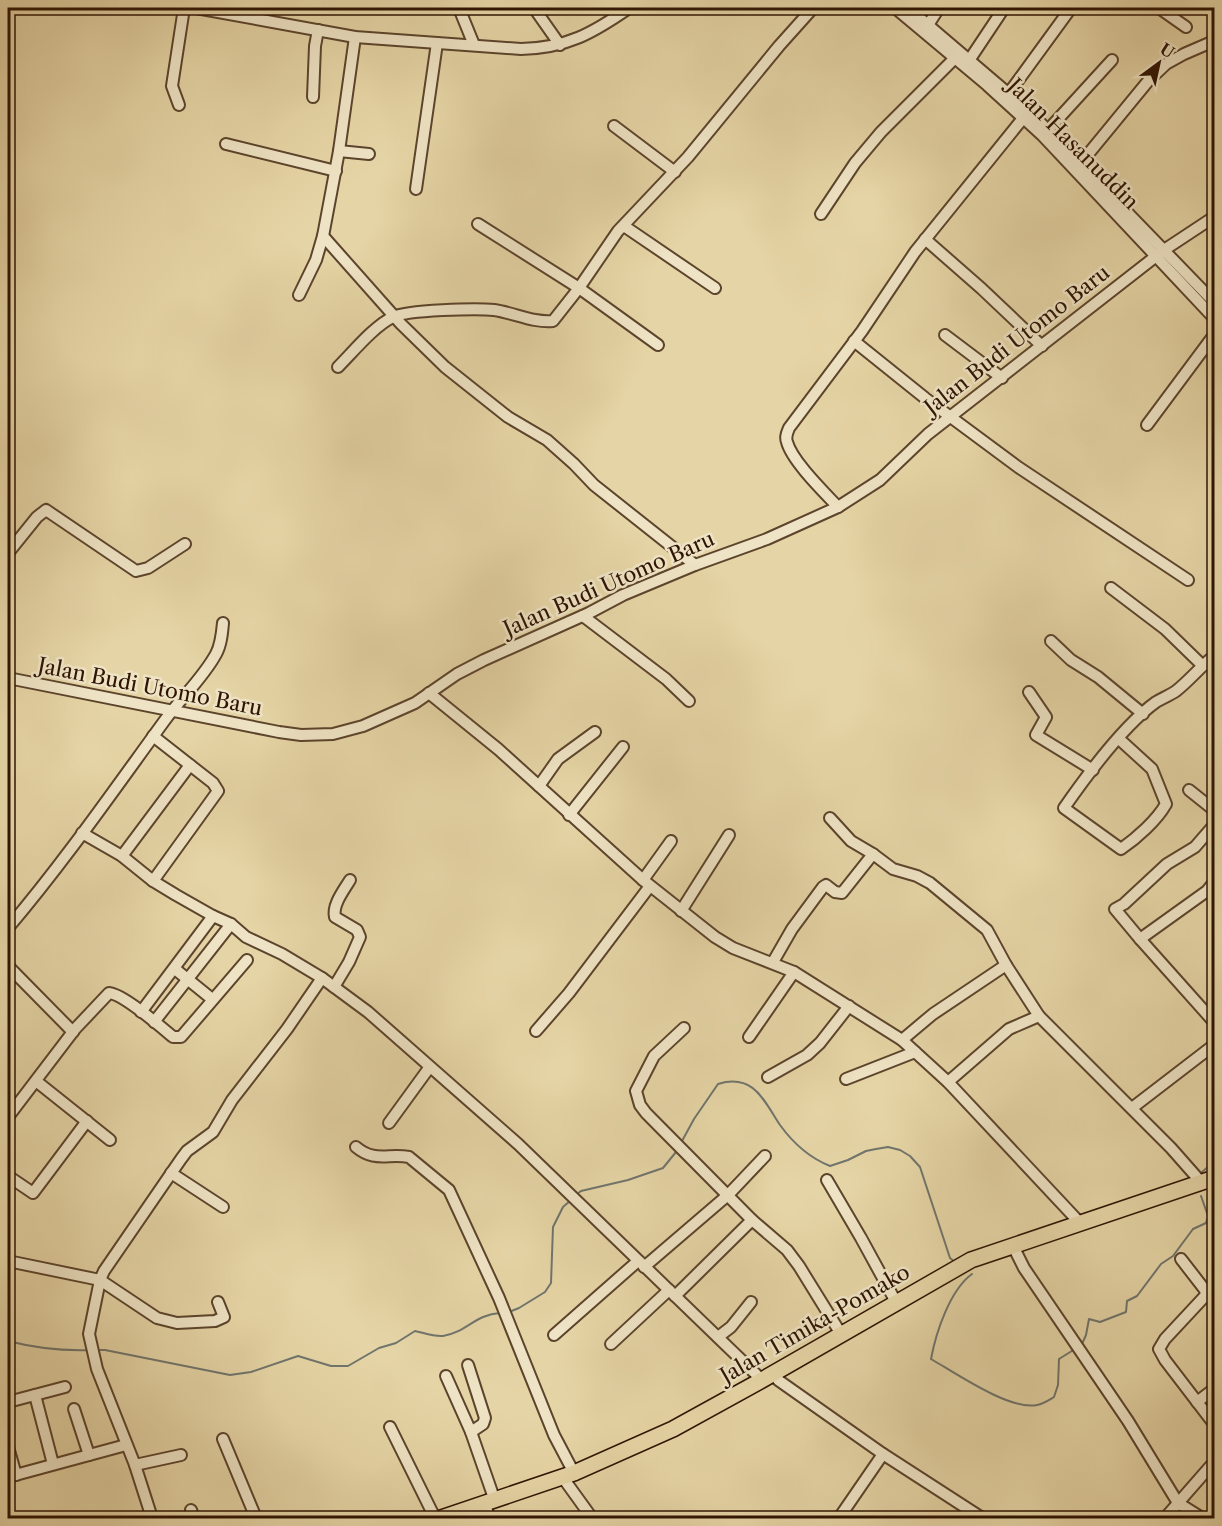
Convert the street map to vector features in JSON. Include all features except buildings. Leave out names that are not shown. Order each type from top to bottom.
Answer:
[{"type":"highway","name":"Jalan Timika-Pomako","points":[[570,1477],[624,1459],[675,1436],[778,1380],[949,1281],[1016,1252],[1210,1182]]},
{"type":"highway","name":"Jalan Timika-Pomako","points":[[465,1518],[491,1510],[570,1477],[673,1429],[971,1260],[1080,1223],[1168,1197]]},
{"type":"highway","name":"Jalan Timika-Pomako","points":[[441,1518],[491,1510]]},
{"type":"street","points":[[179,105],[172,86],[184,8]]},
{"type":"street","points":[[196,8],[355,37],[521,49],[560,45],[590,34],[629,8]]},
{"type":"street","points":[[459,8],[474,45]]},
{"type":"street","points":[[534,8],[560,45]]},
{"type":"street","points":[[338,367],[394,316],[428,311],[492,310],[533,320],[554,321],[624,226],[675,172],[813,8]]},
{"type":"street","name":"Jalan Hasanuddin","points":[[895,8],[1080,164],[1215,318]]},
{"type":"street","name":"Jalan Hasanuddin","points":[[908,8],[970,59],[1048,130],[1058,145],[1159,253],[1215,302]]},
{"type":"street","points":[[928,25],[939,8]]},
{"type":"street","points":[[970,59],[1004,8]]},
{"type":"street","points":[[1009,93],[1071,8]]},
{"type":"street","points":[[1159,8],[1186,27]]},
{"type":"street","points":[[313,98],[315,46],[318,30]]},
{"type":"street","points":[[299,295],[316,260],[323,236],[336,171],[355,37]]},
{"type":"street","points":[[1080,164],[1149,80],[1166,64],[1215,41]]},
{"type":"street","points":[[416,189],[437,43]]},
{"type":"street","points":[[821,214],[855,163],[875,139],[955,58]]},
{"type":"street","points":[[1048,130],[1112,60]]},
{"type":"street","points":[[838,507],[792,453],[786,435],[789,428],[854,341],[925,239],[1024,117]]},
{"type":"street","points":[[614,126],[675,172]]},
{"type":"street","points":[[226,144],[336,171]]},
{"type":"street","points":[[339,151],[369,154]]},
{"type":"street","name":"Jalan Budi Utomo Baru","points":[[8,678],[301,735],[333,734],[363,726],[415,703],[457,674],[484,660],[583,616],[623,595],[767,539],[838,507],[880,480],[928,434],[1159,253],[1213,221]]},
{"type":"street","points":[[478,224],[579,288],[658,345]]},
{"type":"street","points":[[624,226],[715,288]]},
{"type":"street","points":[[323,236],[414,339],[481,397],[508,417],[547,440],[594,485],[696,565]]},
{"type":"street","points":[[925,239],[1042,346]]},
{"type":"street","points":[[945,334],[1002,378]]},
{"type":"street","points":[[1147,425],[1215,335]]},
{"type":"street","points":[[854,341],[1018,467],[1188,580]]},
{"type":"street","points":[[8,553],[37,517],[46,510],[135,571],[148,568],[185,544]]},
{"type":"street","points":[[1111,588],[1165,629],[1202,665]]},
{"type":"street","points":[[583,616],[666,679],[689,701]]},
{"type":"street","points":[[8,928],[41,889],[172,710],[216,654],[223,623]]},
{"type":"street","points":[[1051,641],[1071,660],[1098,677],[1143,714]]},
{"type":"street","points":[[1118,738],[1152,769],[1166,804],[1160,815],[1132,842],[1121,849],[1064,808],[1118,738],[1155,703],[1177,690],[1202,665],[1215,656]]},
{"type":"street","points":[[1029,692],[1046,717],[1036,735],[1093,770]]},
{"type":"street","points":[[429,693],[498,749],[646,883],[724,943],[794,972],[902,1040],[948,1082],[1080,1223]]},
{"type":"street","points":[[538,786],[558,759],[595,732]]},
{"type":"street","points":[[153,736],[213,783],[218,790],[153,881]]},
{"type":"street","points":[[569,815],[622,747]]},
{"type":"street","points":[[122,856],[190,765]]},
{"type":"street","points":[[1189,790],[1215,810]]},
{"type":"street","points":[[830,818],[851,841],[893,869],[917,876],[930,883],[987,930],[1006,965],[1040,1016],[1188,1165],[1210,1182]]},
{"type":"street","points":[[1215,825],[1195,847],[1167,864],[1124,904],[1115,909],[1215,1022]]},
{"type":"street","points":[[82,832],[122,856],[153,881],[231,924],[246,937],[282,954],[322,978],[368,1012],[429,1068],[504,1131],[762,1380]]},
{"type":"street","points":[[681,911],[729,835]]},
{"type":"street","points":[[536,1031],[569,993],[646,883],[671,841]]},
{"type":"street","points":[[773,962],[792,929],[824,887],[826,885],[842,893],[873,854]]},
{"type":"street","points":[[334,987],[360,937],[357,930],[334,914],[350,880]]},
{"type":"street","points":[[1140,939],[1194,901],[1215,882]]},
{"type":"street","points":[[141,1012],[213,916]]},
{"type":"street","points":[[154,1022],[231,924]]},
{"type":"street","points":[[8,1117],[73,1032],[109,993],[141,1012],[173,1037],[181,1037],[247,960]]},
{"type":"street","points":[[902,1040],[933,1014],[1006,965]]},
{"type":"street","points":[[8,966],[73,1032]]},
{"type":"street","points":[[175,969],[212,999]]},
{"type":"street","points":[[749,1037],[794,972]]},
{"type":"street","points":[[152,1518],[89,1339],[100,1280],[187,1151],[213,1131],[232,1100],[287,1029],[322,978]]},
{"type":"street","points":[[768,1077],[807,1055],[820,1043],[849,1006]]},
{"type":"street","points":[[948,1082],[1009,1029],[1040,1016]]},
{"type":"street","points":[[684,1028],[654,1056],[636,1091],[640,1105],[752,1220],[794,1258],[841,1334]]},
{"type":"street","points":[[1132,1108],[1215,1045]]},
{"type":"street","points":[[846,1079],[915,1052]]},
{"type":"street","points":[[389,1123],[429,1068]]},
{"type":"street","points":[[36,1080],[110,1140]]},
{"type":"street","points":[[8,1176],[33,1193],[87,1121]]},
{"type":"street","points":[[356,1147],[374,1156],[408,1157],[448,1190],[499,1298],[570,1477],[592,1518]]},
{"type":"street","points":[[554,1335],[728,1195],[765,1156]]},
{"type":"street","points":[[171,1173],[223,1207]]},
{"type":"street","points":[[827,1180],[896,1302]]},
{"type":"street","points":[[610,1344],[672,1293],[752,1220]]},
{"type":"street","points":[[1016,1252],[1024,1268],[1128,1421],[1178,1503],[1202,1518]]},
{"type":"street","points":[[1181,1259],[1206,1290],[1206,1296],[1165,1339],[1159,1349],[1215,1424]]},
{"type":"street","points":[[8,1261],[100,1280],[157,1317],[177,1323],[215,1321],[224,1317],[218,1302]]},
{"type":"street","points":[[718,1337],[731,1328],[751,1302]]},
{"type":"street","points":[[468,1365],[485,1418],[483,1424],[471,1432]]},
{"type":"street","points":[[446,1376],[471,1432],[491,1510]]},
{"type":"street","points":[[778,1380],[965,1514],[982,1518]]},
{"type":"street","points":[[8,1402],[65,1387]]},
{"type":"street","points":[[1197,1402],[1215,1389]]},
{"type":"street","points":[[35,1395],[53,1464]]},
{"type":"street","points":[[74,1409],[89,1455]]},
{"type":"street","points":[[390,1427],[435,1518]]},
{"type":"street","points":[[223,1439],[256,1518]]},
{"type":"street","points":[[8,1447],[12,1476],[126,1445]]},
{"type":"street","points":[[839,1518],[883,1454]]},
{"type":"street","points":[[135,1465],[181,1455]]},
{"type":"street","points":[[1165,1518],[1215,1462]]},
{"type":"waterway","points":[[682,1141],[718,1084],[741,1082],[756,1091],[796,1144],[830,1166],[866,1151],[888,1147],[900,1150],[910,1156],[920,1167],[950,1258],[956,1263]]},
{"type":"waterway","points":[[1202,1175],[1202,1172],[1209,1166],[1208,1148],[1214,1139]]},
{"type":"waterway","points":[[577,1194],[663,1168],[676,1152]]},
{"type":"waterway","points":[[1082,1344],[1089,1319],[1100,1322],[1126,1312],[1127,1301],[1137,1296],[1161,1264],[1173,1256],[1193,1229],[1206,1223],[1208,1216],[1201,1196]]},
{"type":"waterway","points":[[509,1312],[545,1292],[551,1283],[553,1227],[563,1207],[571,1200]]},
{"type":"waterway","points":[[972,1274],[957,1290],[945,1312],[931,1359],[998,1397],[1026,1405],[1037,1405],[1054,1397],[1058,1385],[1059,1359],[1075,1349]]},
{"type":"waterway","points":[[95,1350],[105,1350],[230,1375],[251,1372],[298,1356],[331,1366],[348,1366],[379,1348],[396,1343],[415,1331],[443,1336],[484,1317],[500,1313]]},
{"type":"waterway","points":[[8,1341],[28,1346],[90,1350]]},
{"type":"waterway","points":[[602,1518],[607,1518]]}]
